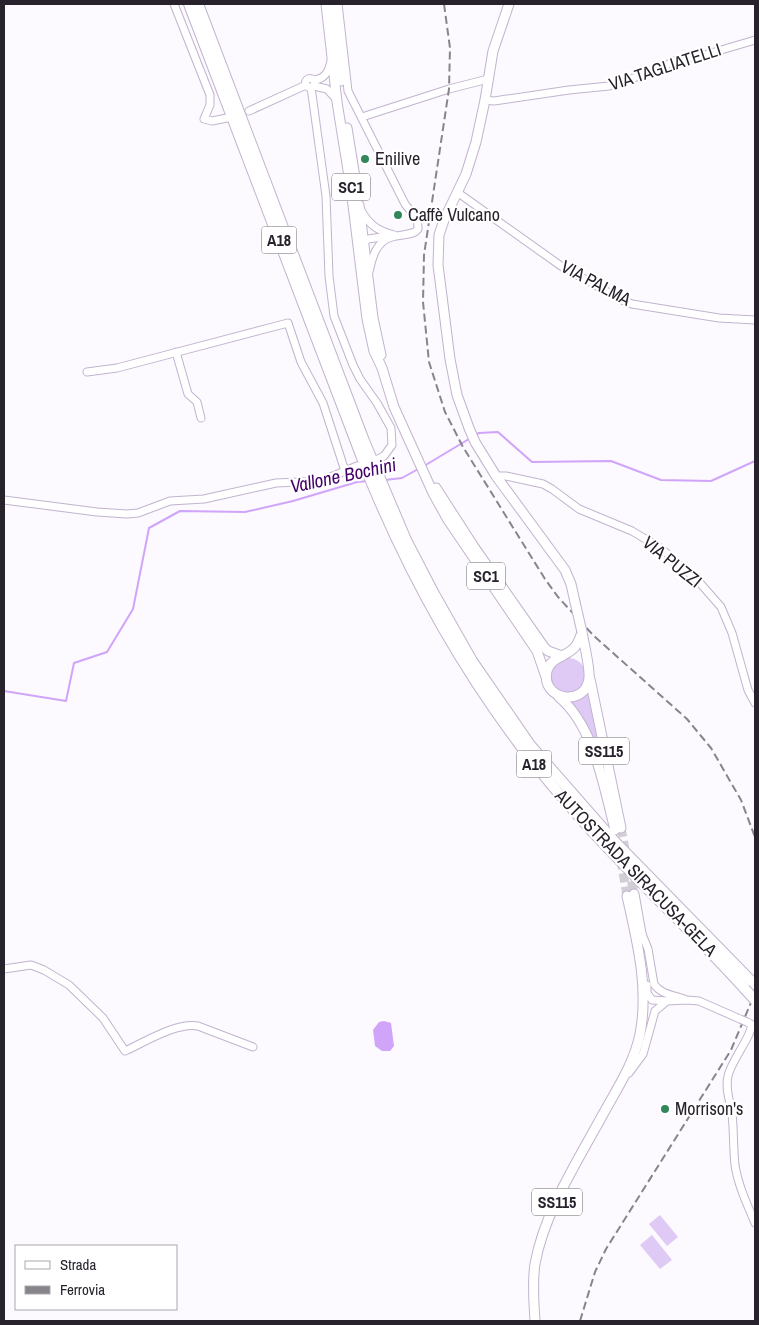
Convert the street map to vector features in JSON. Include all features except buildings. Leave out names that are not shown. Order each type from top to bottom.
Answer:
[{"type":"highway","name":"A18","points":[[189,4],[382,497]]},
{"type":"highway","name":"A18","points":[[198,4],[373,475]]},
{"type":"highway","name":"AUTOSTRADA SIRACUSA-GELA","points":[[382,497],[467,652],[530,744],[614,841],[747,976],[750,987]]},
{"type":"highway","name":"AUTOSTRADA SIRACUSA-GELA","points":[[382,497],[426,598],[464,666],[523,750],[574,812],[606,847],[722,963],[750,987]]},
{"type":"highway","points":[[750,987],[755,1000]]},
{"type":"main road","name":"SC1","points":[[326,4],[332,58],[338,79],[360,207],[360,242],[367,319],[374,351],[382,368],[394,407],[433,494],[448,520],[537,651],[546,677]]},
{"type":"main road","name":"SC1","points":[[334,4],[338,102],[382,368]]},
{"type":"main road","points":[[509,4],[492,51],[485,100],[476,142],[466,174],[439,235],[438,265],[450,359],[457,395],[469,428],[475,442],[496,476],[565,570],[571,584],[582,632],[589,671],[588,684],[582,693],[572,698],[562,697],[549,687],[546,677],[549,666],[576,645],[582,632]]},
{"type":"main road","name":"SC1","points":[[425,475],[438,491],[474,547],[544,647],[548,651],[563,656]]},
{"type":"main road","points":[[563,656],[571,655],[578,658],[584,662],[589,671]]},
{"type":"main road","name":"SS115","points":[[557,695],[576,717],[593,748],[618,829],[589,671]]},
{"type":"main road","name":"SS115","points":[[535,1321],[534,1266],[541,1238],[573,1171],[615,1092],[631,1062],[639,1036],[644,1008],[644,990],[630,895],[641,932],[649,997],[644,1040],[629,1073],[615,1092]]},
{"type":"street","points":[[174,4],[210,95],[210,105],[204,120],[212,122],[227,118]]},
{"type":"street","points":[[338,4],[348,91],[405,204],[419,224],[416,232],[369,243],[360,242]]},
{"type":"street","name":"VIA TAGLIATELLI","points":[[485,100],[494,101],[609,86],[655,71],[674,61],[701,56],[755,40]]},
{"type":"street","points":[[313,83],[328,71],[332,58]]},
{"type":"street","points":[[248,111],[313,83],[338,79]]},
{"type":"street","points":[[362,117],[449,89],[488,79]]},
{"type":"street","points":[[313,83],[327,88],[338,102]]},
{"type":"street","points":[[313,83],[326,196],[329,276],[334,316],[360,379],[377,403],[391,428],[392,445],[384,456],[378,459]]},
{"type":"street","name":"VIA PALMA","points":[[457,192],[561,266],[622,300],[632,304],[719,318],[755,320]]},
{"type":"street","points":[[360,207],[365,218],[373,228],[393,236]]},
{"type":"street","points":[[368,278],[374,253],[384,241],[393,236]]},
{"type":"street","points":[[87,372],[117,368],[288,323],[301,362],[323,404],[345,471]]},
{"type":"street","points":[[176,352],[188,394],[197,402],[201,418]]},
{"type":"street","points":[[4,500],[97,512],[138,513],[170,501],[204,499],[276,483],[321,481],[358,466]]},
{"type":"street","name":"VIA PUZZI","points":[[496,476],[506,476],[543,484],[579,509],[632,531],[662,549],[700,582],[721,608],[732,633],[748,690],[755,703]]},
{"type":"street","points":[[641,932],[648,949],[654,984],[667,998]]},
{"type":"street","points":[[638,946],[643,960],[649,997],[644,1024],[639,1036]]},
{"type":"street","points":[[4,969],[31,965],[44,970],[69,985],[103,1018],[125,1051],[189,1024],[253,1047]]},
{"type":"street","points":[[649,997],[653,995],[699,1001],[750,1024],[751,1030],[732,1062],[727,1086],[732,1114],[735,1164],[745,1201],[755,1223]]},
{"type":"street","points":[[629,1073],[643,1054],[655,1010],[667,998]]},
{"type":"shaded area","points":[[568,658],[580,664],[586,676],[580,688],[568,694],[556,688],[550,676],[556,664]]},
{"type":"shaded area","points":[[588,690],[599,743],[597,746],[569,701],[572,701]]},
{"type":"shaded area","points":[[379,1022],[391,1023],[394,1046],[390,1051],[382,1051],[375,1046],[373,1030]]},
{"type":"shaded area","points":[[660,1215],[678,1237],[667,1246],[649,1224]]},
{"type":"shaded area","points":[[652,1235],[672,1260],[660,1269],[640,1245]]},
{"type":"waterway","name":"Vallone Bochini","points":[[475,435],[498,432],[532,462],[611,461],[661,480],[711,481],[755,461]]},
{"type":"waterway","name":"Vallone Bochini","points":[[424,466],[469,439]]},
{"type":"waterway","name":"Vallone Bochini","points":[[385,480],[402,478],[420,468]]},
{"type":"waterway","name":"Vallone Bochini","points":[[4,691],[66,701],[74,663],[107,652],[133,609],[149,528],[180,511],[245,512],[293,501],[357,482],[368,481]]},
{"type":"tunnel","points":[[621,828],[626,855]]},
{"type":"tunnel","points":[[621,860],[627,896]]},
{"type":"tunnel","points":[[629,868],[634,894]]},
{"type":"railway","points":[[444,4],[450,48],[449,89],[424,255],[423,302],[429,362],[445,412],[463,447],[558,597],[594,636],[687,719],[711,748],[741,800],[755,837]]},
{"type":"railway","points":[[580,1321],[595,1272],[606,1249],[731,1050],[755,993]]},
{"type":"place","name":"Enilive","points":[[365,159]]},
{"type":"place","name":"Caffè Vulcano","points":[[398,215]]},
{"type":"place","name":"Morrison's","points":[[665,1109]]}]
